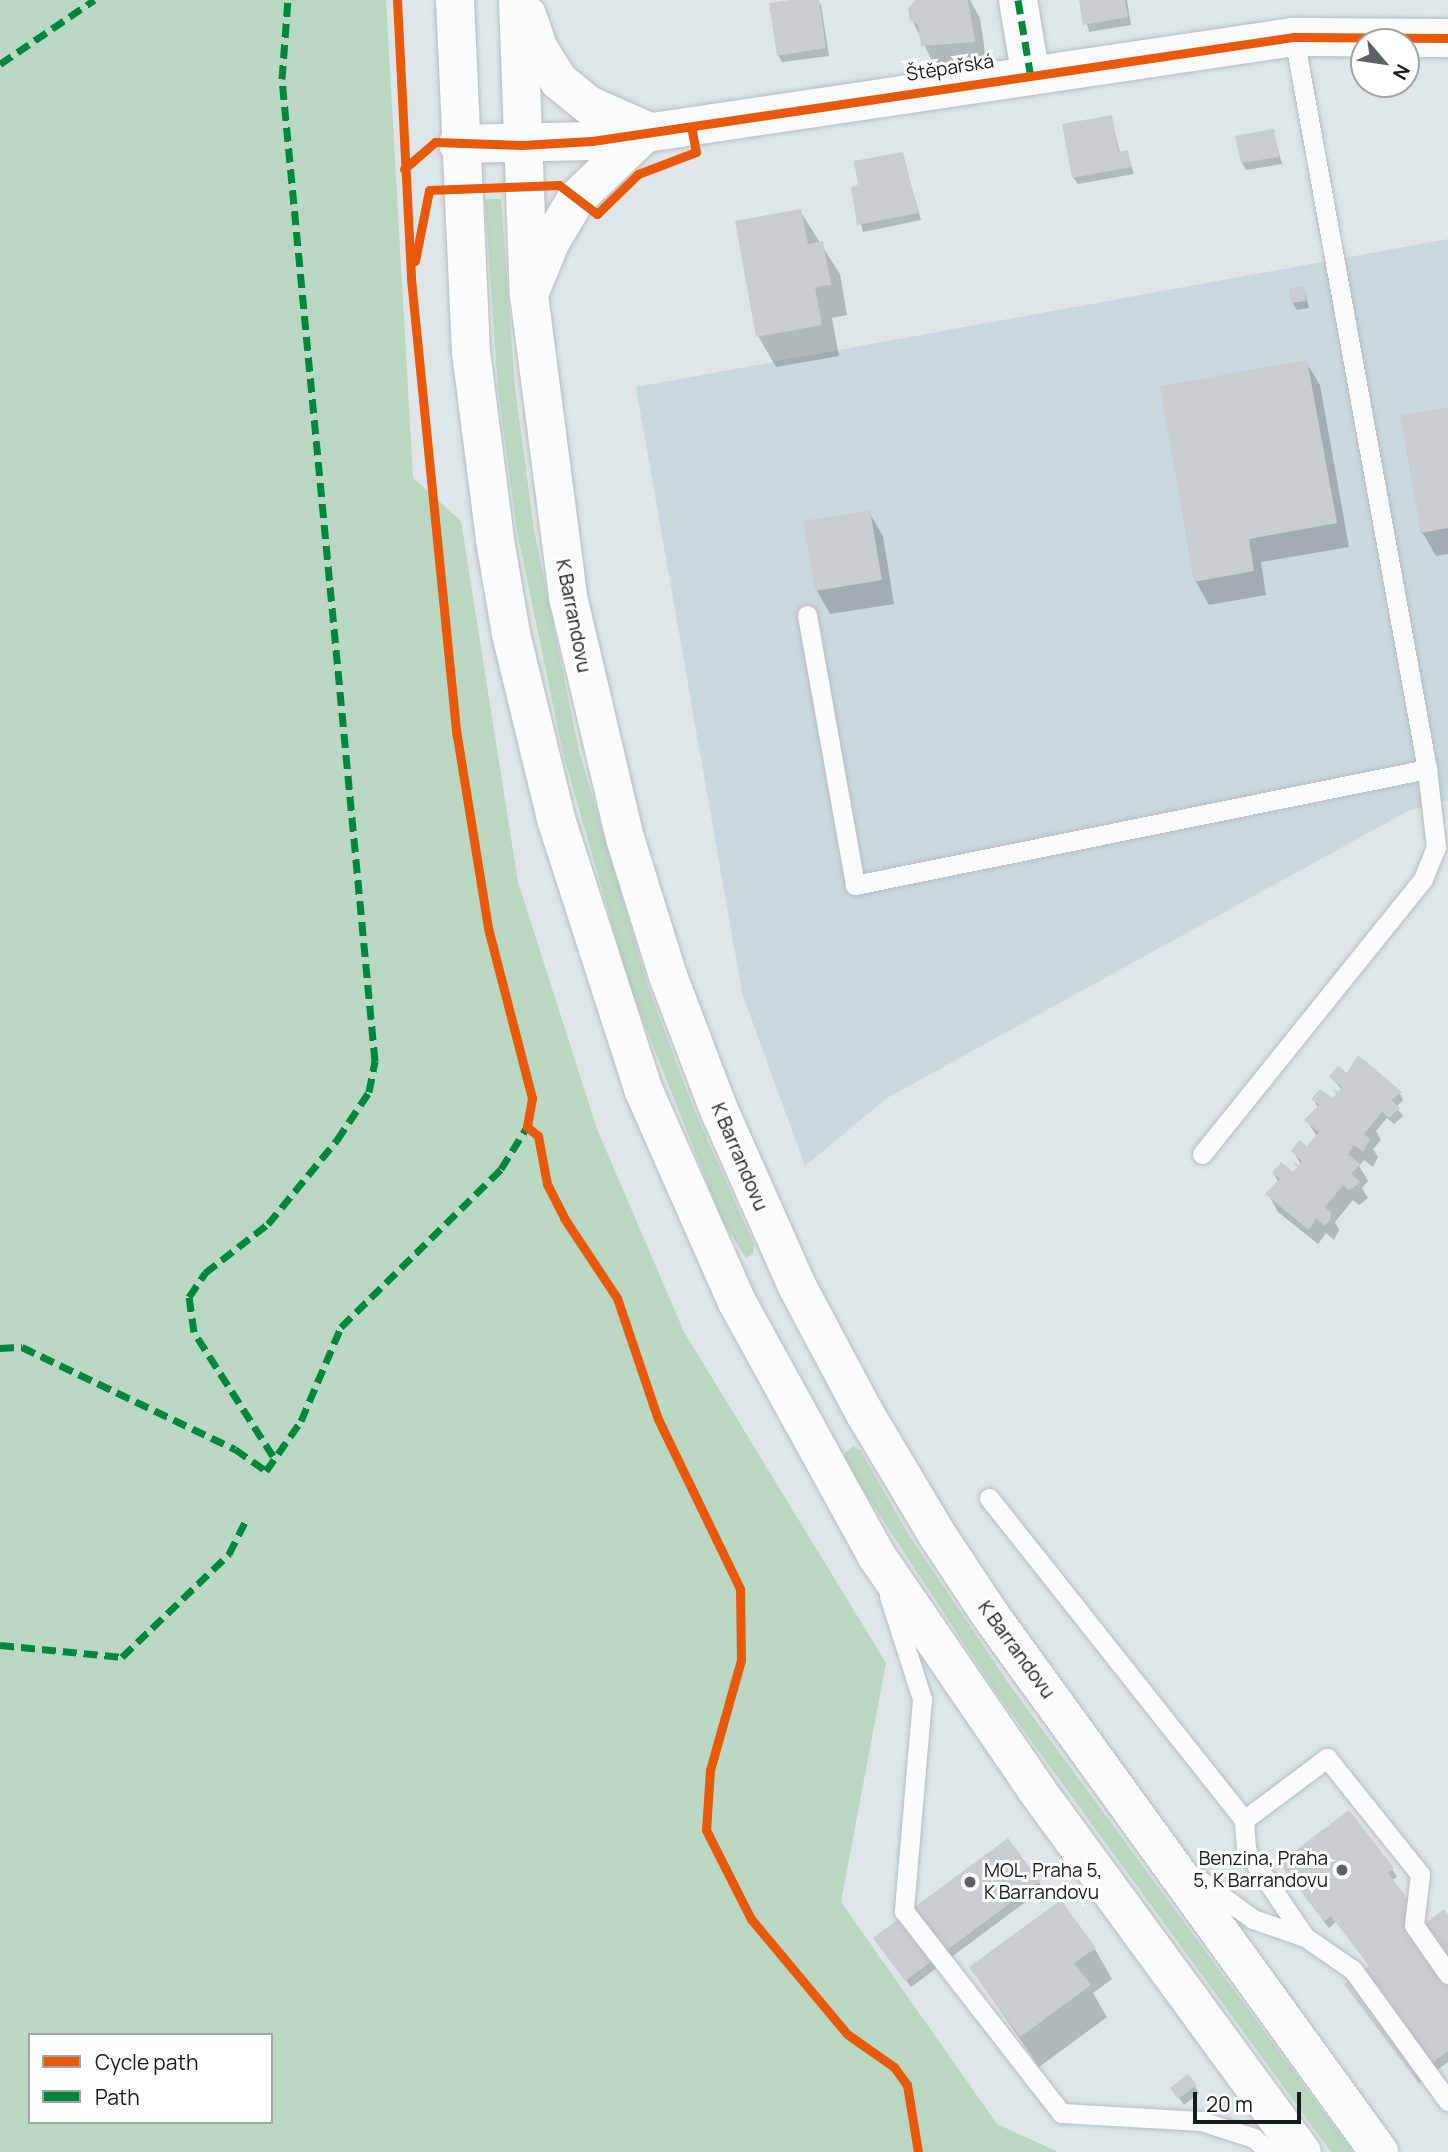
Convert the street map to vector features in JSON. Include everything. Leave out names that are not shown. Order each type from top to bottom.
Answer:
[{"type":"main road","points":[[455,0],[458,144],[471,352],[495,540],[532,729],[578,897],[643,1089],[698,1220],[821,1461],[876,1555],[1036,1790],[1303,2152]]},
{"type":"main road","points":[[520,0],[539,49],[559,82],[589,105],[647,131],[576,199],[551,241],[529,296]]},
{"type":"main road","name":"K Barrandovu","points":[[520,0],[522,145],[529,296],[556,525],[601,746],[653,931],[733,1145],[797,1286],[913,1496],[990,1616],[1379,2152]]},
{"type":"main road","points":[[1018,0],[1030,72]]},
{"type":"main road","name":"Štěpařská","points":[[458,144],[522,145],[647,131],[1030,72],[1294,37],[1448,38]]},
{"type":"lane","points":[[1202,1154],[1423,879],[1436,847],[1427,769],[1294,37]]},
{"type":"lane","points":[[807,615],[855,885],[1427,769]]},
{"type":"lane","points":[[989,1498],[1244,1820],[1246,1850],[1305,1937]]},
{"type":"lane","points":[[876,1555],[922,1699],[904,1911],[1061,2113],[1201,2121],[1254,2138],[1269,2152]]},
{"type":"lane","points":[[1244,1820],[1327,1758],[1420,1874],[1414,1925],[1448,1974]]},
{"type":"lane","points":[[1168,1858],[1253,1919],[1305,1937],[1353,1970],[1448,2101]]},
{"type":"shaded area","points":[[1448,239],[1448,800],[1408,811],[887,1098],[805,1166],[742,993],[636,387]]},
{"type":"green space","points":[[0,0],[386,0],[413,478],[461,521],[518,882],[597,1129],[684,1332],[886,1663],[841,1902],[997,2124],[1058,2152],[0,2152]]},
{"type":"green space","points":[[485,199],[501,199],[515,387],[534,530],[579,751],[648,986],[693,1107],[754,1244],[753,1254],[746,1258],[722,1220],[631,990],[563,753],[517,531],[498,389]]},
{"type":"green space","points":[[853,1446],[861,1451],[907,1532],[1009,1684],[1353,2152],[1331,2152],[997,1694],[846,1464],[844,1454]]},
{"type":"building","points":[[819,0],[826,48],[777,56],[769,3]]},
{"type":"building","points":[[915,0],[968,0],[975,42],[921,46],[918,25],[910,20],[908,8]]},
{"type":"building","points":[[1079,0],[1125,0],[1128,17],[1083,25]]},
{"type":"building","points":[[1112,115],[1118,152],[1128,150],[1131,167],[1072,178],[1062,124]]},
{"type":"building","points":[[1274,129],[1279,157],[1241,163],[1235,136]]},
{"type":"building","points":[[903,152],[918,213],[857,225],[851,187],[858,185],[854,161]]},
{"type":"building","points":[[801,209],[808,244],[823,241],[831,285],[815,287],[822,325],[756,337],[735,221]]},
{"type":"building","points":[[1305,286],[1306,301],[1291,303],[1289,288]]},
{"type":"building","points":[[1307,360],[1337,523],[1249,539],[1254,571],[1194,582],[1160,386]]},
{"type":"building","points":[[1448,407],[1448,528],[1421,533],[1400,416]]},
{"type":"building","points":[[870,510],[882,580],[815,591],[803,521]]},
{"type":"building","points":[[1358,1055],[1402,1092],[1391,1100],[1400,1108],[1389,1118],[1382,1112],[1364,1134],[1370,1139],[1363,1152],[1354,1145],[1348,1154],[1360,1164],[1351,1174],[1360,1182],[1349,1191],[1343,1185],[1325,1207],[1331,1213],[1330,1220],[1325,1226],[1316,1218],[1309,1230],[1265,1194],[1280,1179],[1272,1173],[1281,1162],[1293,1172],[1297,1167],[1292,1161],[1299,1165],[1302,1161],[1291,1151],[1299,1140],[1307,1146],[1319,1132],[1304,1120],[1319,1105],[1311,1099],[1320,1089],[1333,1098],[1336,1094],[1331,1088],[1338,1092],[1342,1087],[1329,1077],[1338,1066],[1347,1073]]},
{"type":"building","points":[[1349,1810],[1394,1868],[1388,1873],[1426,1923],[1444,1909],[1448,1915],[1448,2051],[1414,2077],[1344,1984],[1369,1966],[1331,1916],[1324,1922],[1279,1863]]},
{"type":"building","points":[[1008,1838],[1040,1881],[905,1981],[873,1938]]},
{"type":"building","points":[[1061,1900],[1096,1948],[1074,1963],[1091,1985],[1020,2037],[969,1967]]},
{"type":"building","points":[[1188,2074],[1197,2085],[1178,2099],[1170,2088]]},
{"type":"marked path","points":[[0,64],[94,0]]},
{"type":"marked path","points":[[273,1456],[194,1332],[189,1297],[205,1273],[268,1224],[337,1140],[369,1092],[375,1061],[282,79],[288,0]]},
{"type":"marked path","points":[[1018,0],[1030,72]]},
{"type":"marked path","points":[[0,1348],[22,1347],[235,1449],[266,1471],[301,1421],[341,1327],[501,1169],[527,1127],[531,1130]]},
{"type":"marked path","points":[[0,1645],[122,1657],[229,1554],[247,1518]]},
{"type":"cycle path","points":[[397,0],[411,279],[457,736],[488,928],[532,1098],[527,1127],[538,1136],[547,1184],[564,1218],[617,1298],[658,1419],[740,1589],[741,1660],[710,1770],[706,1830],[751,1919],[847,2034],[894,2067],[907,2085],[918,2152]]},
{"type":"cycle path","points":[[404,169],[435,142],[522,145],[592,141],[1294,37],[1448,38]]},
{"type":"cycle path","points":[[415,261],[429,190],[559,185],[597,214],[638,174],[696,152],[691,127]]},
{"type":"place","name":"Benzina, Praha 5, K Barrandovu","points":[[1342,1870]]},
{"type":"place","name":"MOL, Praha 5, K Barrandovu","points":[[970,1882]]}]
